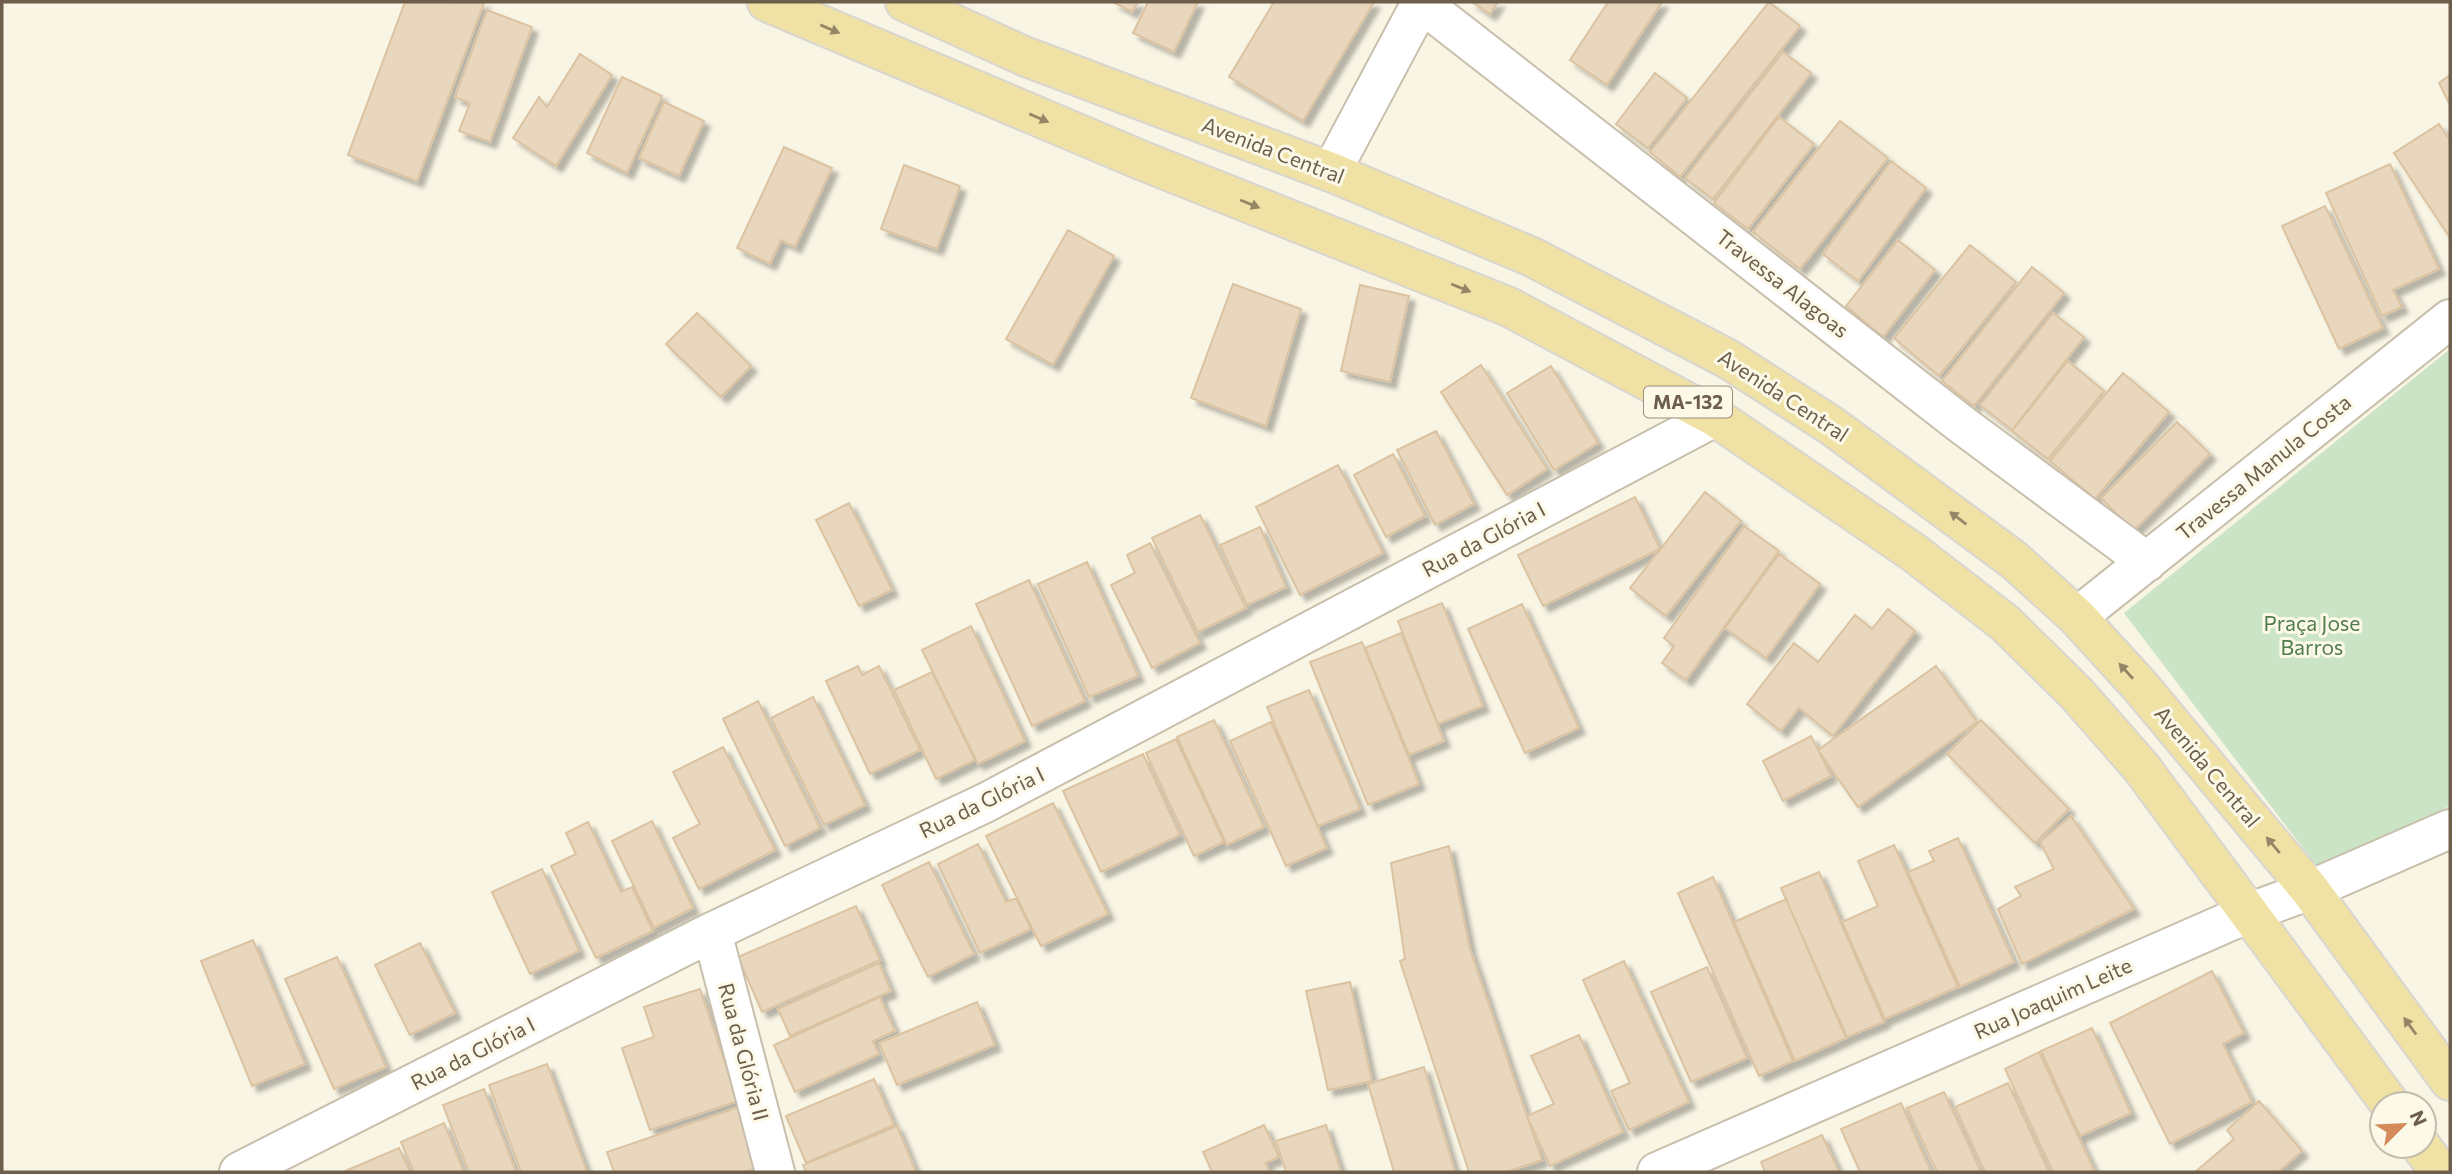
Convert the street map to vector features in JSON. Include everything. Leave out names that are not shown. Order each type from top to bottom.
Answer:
[{"type":"main road","name":"MA-132","points":[[767,2],[1143,161],[1509,307],[1716,417],[1913,552],[2005,623],[2077,694],[2141,767],[2251,912],[2380,1090]]},
{"type":"main road","name":"Avenida Central","points":[[905,2],[1024,57],[1331,172],[1532,257],[1728,359],[1832,426],[2014,560],[2077,617],[2140,686],[2310,890],[2450,1081]]},
{"type":"main road","points":[[1509,307],[1532,257]]},
{"type":"street","points":[[1331,172],[1421,2]]},
{"type":"street","name":"Travessa Alagoas","points":[[1421,2],[1950,415],[2147,562]]},
{"type":"street","name":"Travessa Manula Costa","points":[[2077,617],[2450,319]]},
{"type":"street","name":"Rua da Glória I","points":[[239,1172],[712,933],[985,803],[1716,417]]},
{"type":"street","name":"Rua Joaquim Leite","points":[[1657,1172],[2251,912],[2310,890],[2450,829]]},
{"type":"street","name":"Rua da Glória II","points":[[712,933],[775,1172]]},
{"type":"green space","name":"Praça Jose Barros","points":[[2450,349],[2450,806],[2318,868],[2124,613]]},
{"type":"building","points":[[405,2],[484,3],[417,181],[348,155]]},
{"type":"building","points":[[1113,2],[1138,2],[1132,12]]},
{"type":"building","points":[[1148,2],[1198,2],[1174,52],[1133,33]]},
{"type":"building","points":[[1274,2],[1374,2],[1303,121],[1229,77]]},
{"type":"building","points":[[1472,2],[1498,2],[1490,14]]},
{"type":"building","points":[[1608,2],[1662,2],[1607,85],[1570,60]]},
{"type":"building","points":[[1769,2],[1800,26],[1680,177],[1650,152]]},
{"type":"building","points":[[487,10],[532,27],[490,142],[459,131],[470,103],[455,97]]},
{"type":"building","points":[[1783,52],[1811,73],[1713,199],[1685,178]]},
{"type":"building","points":[[580,54],[612,75],[556,166],[513,138],[539,97],[547,107]]},
{"type":"building","points":[[1655,73],[1687,98],[1648,148],[1616,124]]},
{"type":"building","points":[[2450,75],[2450,105],[2439,83]]},
{"type":"building","points":[[622,77],[662,96],[627,173],[587,153]]},
{"type":"building","points":[[664,102],[704,121],[679,176],[639,158]]},
{"type":"building","points":[[1779,117],[1814,144],[1748,229],[1714,203]]},
{"type":"building","points":[[1840,121],[1888,158],[1800,269],[1753,232]]},
{"type":"building","points":[[2439,124],[2450,141],[2450,238],[2394,153]]},
{"type":"building","points":[[784,147],[832,168],[795,247],[781,240],[770,264],[737,248]]},
{"type":"building","points":[[1891,161],[1926,188],[1858,281],[1823,254]]},
{"type":"building","points":[[2390,164],[2439,269],[2393,290],[2402,307],[2382,316],[2326,193]]},
{"type":"building","points":[[904,165],[960,186],[937,249],[881,229]]},
{"type":"building","points":[[2325,206],[2383,328],[2339,349],[2282,226]]},
{"type":"building","points":[[1068,230],[1114,256],[1053,365],[1006,339]]},
{"type":"building","points":[[1898,240],[1935,270],[1883,337],[1846,306]]},
{"type":"building","points":[[1970,245],[2016,282],[1939,376],[1894,338]]},
{"type":"building","points":[[2032,267],[2064,293],[1974,406],[1942,381]]},
{"type":"building","points":[[1233,284],[1301,309],[1266,426],[1191,398]]},
{"type":"building","points":[[1360,285],[1409,296],[1390,382],[1341,371]]},
{"type":"building","points":[[697,313],[751,366],[721,397],[666,344]]},
{"type":"building","points":[[2053,313],[2084,337],[2012,430],[1980,405]]},
{"type":"building","points":[[2068,361],[2104,391],[2048,459],[2012,431]]},
{"type":"building","points":[[1481,365],[1547,469],[1507,495],[1441,392]]},
{"type":"building","points":[[1551,366],[1598,443],[1554,470],[1507,393]]},
{"type":"building","points":[[2123,373],[2169,412],[2095,499],[2050,461]]},
{"type":"building","points":[[2177,422],[2210,454],[2133,531],[2101,498]]},
{"type":"building","points":[[1436,431],[1474,504],[1435,525],[1397,450]]},
{"type":"building","points":[[1393,454],[1425,516],[1386,537],[1354,475]]},
{"type":"building","points":[[1338,465],[1383,553],[1300,595],[1256,507]]},
{"type":"building","points":[[1705,492],[1741,521],[1666,616],[1630,588]]},
{"type":"building","points":[[1635,497],[1660,549],[1543,606],[1518,555]]},
{"type":"building","points":[[849,503],[892,590],[859,606],[816,520]]},
{"type":"building","points":[[1200,515],[1246,608],[1198,632],[1152,538]]},
{"type":"building","points":[[1744,526],[1779,551],[1686,680],[1662,663],[1674,646],[1664,638]]},
{"type":"building","points":[[1260,527],[1286,587],[1247,605],[1220,545]]},
{"type":"building","points":[[1150,543],[1200,643],[1152,668],[1111,585],[1135,573],[1127,555]]},
{"type":"building","points":[[1779,554],[1820,584],[1766,658],[1725,628]]},
{"type":"building","points":[[1087,562],[1138,676],[1089,697],[1038,584]]},
{"type":"building","points":[[1029,580],[1085,701],[1032,726],[976,604]]},
{"type":"building","points":[[1442,603],[1483,706],[1438,724],[1398,621]]},
{"type":"building","points":[[1522,604],[1579,728],[1525,753],[1468,629]]},
{"type":"building","points":[[1888,609],[1915,631],[1833,736],[1799,708],[1781,731],[1747,704],[1794,643],[1818,662],[1855,615],[1872,629]]},
{"type":"building","points":[[971,626],[1025,741],[978,764],[922,650]]},
{"type":"building","points":[[1401,633],[1444,741],[1409,755],[1365,648]]},
{"type":"building","points":[[1362,642],[1419,784],[1368,805],[1310,662]]},
{"type":"building","points":[[858,666],[862,675],[879,666],[920,750],[870,774],[826,681]]},
{"type":"building","points":[[1936,666],[1977,722],[1858,807],[1818,750]]},
{"type":"building","points":[[932,672],[975,760],[936,779],[894,690]]},
{"type":"building","points":[[1309,690],[1360,809],[1318,826],[1267,707]]},
{"type":"building","points":[[813,697],[865,805],[824,825],[771,718]]},
{"type":"building","points":[[758,701],[820,828],[785,846],[723,719]]},
{"type":"building","points":[[1214,720],[1264,827],[1227,845],[1177,737]]},
{"type":"building","points":[[1981,720],[2069,809],[2035,843],[1947,754]]},
{"type":"building","points":[[1271,722],[1327,848],[1286,866],[1230,741]]},
{"type":"building","points":[[1811,736],[1831,776],[1783,801],[1763,761]]},
{"type":"building","points":[[1176,739],[1224,842],[1194,856],[1146,753]]},
{"type":"building","points":[[723,747],[775,850],[699,889],[673,838],[700,824],[673,772]]},
{"type":"building","points":[[1143,754],[1180,835],[1101,872],[1063,791]]},
{"type":"building","points":[[1053,803],[1108,914],[1041,946],[986,836]]},
{"type":"building","points":[[2071,816],[2134,909],[2022,964],[1998,909],[2021,896],[2015,887],[2054,869],[2040,842]]},
{"type":"building","points":[[652,821],[693,908],[654,928],[612,841]]},
{"type":"building","points":[[588,822],[621,892],[632,887],[653,931],[596,958],[551,866],[576,854],[566,833]]},
{"type":"building","points":[[1958,838],[2014,962],[1960,987],[1908,872],[1934,861],[1929,851]]},
{"type":"building","points":[[978,844],[1006,902],[1016,898],[1031,929],[980,953],[938,864]]},
{"type":"building","points":[[1894,845],[1958,987],[1885,1019],[1842,922],[1878,906],[1858,861]]},
{"type":"building","points":[[1449,846],[1470,949],[1542,1160],[1506,1172],[1469,1172],[1400,961],[1405,959],[1391,863]]},
{"type":"building","points":[[929,862],[974,954],[928,977],[882,885]]},
{"type":"building","points":[[542,869],[579,951],[530,974],[492,892]]},
{"type":"building","points":[[1819,872],[1884,1022],[1847,1037],[1781,888]]},
{"type":"building","points":[[1713,877],[1793,1061],[1759,1076],[1678,893]]},
{"type":"building","points":[[1786,899],[1846,1038],[1795,1061],[1734,922]]},
{"type":"building","points":[[856,906],[880,960],[762,1012],[738,957]]},
{"type":"building","points":[[253,940],[305,1064],[252,1086],[201,961]]},
{"type":"building","points":[[420,943],[455,1013],[410,1035],[375,965]]},
{"type":"building","points":[[337,957],[386,1067],[334,1089],[285,979]]},
{"type":"building","points":[[1624,961],[1689,1102],[1629,1130],[1611,1091],[1630,1083],[1583,980]]},
{"type":"building","points":[[879,963],[891,991],[790,1036],[778,1009]]},
{"type":"building","points":[[1707,967],[1747,1058],[1691,1082],[1651,992]]},
{"type":"building","points":[[2212,971],[2244,1033],[2223,1044],[2252,1102],[2170,1144],[2110,1023]]},
{"type":"building","points":[[1350,982],[1372,1081],[1328,1090],[1306,991]]},
{"type":"building","points":[[700,989],[738,1101],[650,1130],[622,1048],[654,1037],[644,1007]]},
{"type":"building","points":[[880,997],[895,1031],[873,1041],[879,1054],[795,1092],[774,1045]]},
{"type":"building","points":[[977,1002],[995,1045],[897,1085],[879,1043]]},
{"type":"building","points":[[2092,1028],[2131,1113],[2080,1136],[2041,1051]]},
{"type":"building","points":[[1579,1035],[1623,1132],[1550,1166],[1527,1116],[1554,1104],[1531,1056]]},
{"type":"building","points":[[2039,1052],[2095,1172],[2053,1172],[2005,1069]]},
{"type":"building","points":[[547,1064],[587,1172],[521,1172],[489,1085]]},
{"type":"building","points":[[1424,1067],[1455,1172],[1394,1172],[1368,1084]]},
{"type":"building","points":[[874,1079],[894,1125],[806,1163],[786,1116]]},
{"type":"building","points":[[2008,1083],[2049,1172],[1985,1172],[1955,1107]]},
{"type":"building","points":[[484,1089],[516,1172],[469,1172],[443,1105]]},
{"type":"building","points":[[1944,1092],[1981,1172],[1937,1172],[1907,1108]]},
{"type":"building","points":[[2259,1101],[2302,1151],[2278,1172],[2195,1172],[2234,1139],[2227,1130]]},
{"type":"building","points":[[1901,1103],[1931,1172],[1860,1172],[1841,1129]]},
{"type":"building","points":[[742,1106],[762,1166],[744,1172],[614,1172],[607,1152]]},
{"type":"building","points":[[444,1123],[464,1172],[414,1172],[401,1142]]},
{"type":"building","points":[[1264,1125],[1279,1157],[1265,1163],[1270,1172],[1212,1172],[1203,1152]]},
{"type":"building","points":[[1326,1125],[1341,1172],[1286,1172],[1276,1141]]},
{"type":"building","points":[[897,1126],[916,1172],[806,1172],[803,1165]]},
{"type":"building","points":[[1822,1135],[1839,1172],[1765,1172],[1761,1162]]},
{"type":"building","points":[[399,1148],[410,1172],[343,1172]]}]
